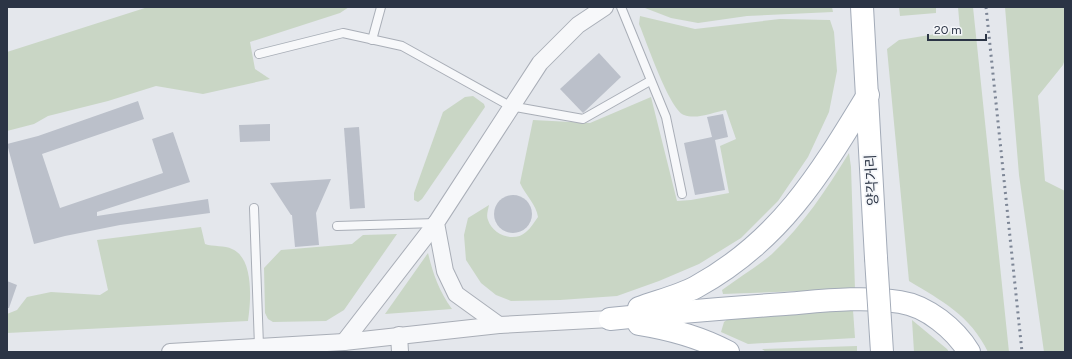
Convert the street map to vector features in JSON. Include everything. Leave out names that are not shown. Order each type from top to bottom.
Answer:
[{"type":"main road","name":"양각거리","points":[[862,7],[882,352]]},
{"type":"main road","points":[[610,319],[695,288],[728,268],[757,246],[790,213],[836,148],[868,95]]},
{"type":"main road","points":[[610,319],[814,302],[867,300],[901,302],[928,312],[946,325],[969,352]]},
{"type":"main road","points":[[610,319],[668,329],[714,344],[728,352]]},
{"type":"street","points":[[344,342],[436,223],[510,106],[540,63],[578,25],[605,7]]},
{"type":"street","points":[[436,223],[445,272],[456,294],[499,325]]},
{"type":"street","points":[[170,352],[344,342],[499,325],[610,319]]},
{"type":"street","points":[[399,335],[400,352]]},
{"type":"lane","points":[[372,40],[381,7]]},
{"type":"lane","points":[[621,7],[666,117],[682,194]]},
{"type":"lane","points":[[260,54],[342,33],[402,46],[510,106],[583,119],[650,81]]},
{"type":"lane","points":[[254,208],[259,346]]},
{"type":"lane","points":[[338,226],[436,223]]},
{"type":"green space","points":[[148,7],[349,7],[340,13],[250,42],[255,69],[270,79],[203,94],[156,86],[108,101],[48,116],[34,124],[7,131],[7,52]]},
{"type":"green space","points":[[832,7],[833,12],[747,16],[698,23],[671,18],[645,8]]},
{"type":"green space","points":[[899,7],[936,7],[936,13],[900,16]]},
{"type":"green space","points":[[958,7],[973,7],[1009,352],[988,352],[973,328],[954,310],[944,302],[909,281],[887,49],[899,40],[960,30]]},
{"type":"green space","points":[[1005,7],[1065,7],[1065,59],[1063,65],[1038,96],[1045,181],[1065,191],[1065,352],[1044,352],[1019,175]]},
{"type":"green space","points":[[640,16],[695,29],[780,19],[830,20],[834,32],[837,71],[829,112],[808,157],[778,201],[741,238],[699,264],[659,281],[617,296],[560,300],[511,301],[496,295],[481,283],[466,260],[464,235],[468,218],[489,205],[487,213],[488,220],[494,230],[504,236],[516,237],[521,235],[529,229],[538,217],[533,204],[520,183],[533,120],[590,123],[651,97],[677,201],[729,193],[720,146],[736,139],[726,110],[694,117],[684,115],[678,110],[665,88],[652,58],[639,24]]},
{"type":"green space","points":[[473,96],[484,104],[485,107],[422,199],[418,202],[414,200],[414,193],[443,112],[465,97]]},
{"type":"green space","points":[[849,153],[851,167],[855,289],[723,294],[722,290],[766,259],[784,243],[823,193]]},
{"type":"green space","points":[[201,227],[205,244],[232,249],[239,254],[244,261],[248,270],[250,292],[248,321],[7,333],[7,314],[17,310],[27,297],[51,292],[100,295],[108,290],[97,240]]},
{"type":"green space","points":[[397,234],[344,310],[326,321],[273,322],[268,319],[265,313],[264,268],[281,250],[352,244],[363,235]]},
{"type":"green space","points":[[428,253],[443,296],[452,309],[385,314]]},
{"type":"green space","points":[[853,310],[855,338],[748,344],[721,332],[724,322],[728,319]]},
{"type":"green space","points":[[912,320],[947,349],[949,352],[914,352]]},
{"type":"green space","points":[[857,346],[857,352],[766,352],[762,349]]},
{"type":"building","points":[[599,53],[621,77],[583,113],[560,89]]},
{"type":"building","points":[[138,101],[144,119],[42,154],[60,208],[163,173],[152,139],[173,132],[190,182],[97,212],[97,216],[208,199],[210,213],[120,225],[34,244],[7,144],[38,136]]},
{"type":"building","points":[[723,114],[728,137],[715,140],[725,190],[695,195],[684,143],[712,137],[707,117]]},
{"type":"building","points":[[270,124],[270,141],[240,142],[239,125]]},
{"type":"building","points":[[359,127],[365,208],[350,209],[344,128]]},
{"type":"building","points":[[331,179],[316,213],[319,245],[295,247],[292,215],[270,183]]},
{"type":"building","points":[[509,195],[517,195],[527,200],[531,207],[531,221],[527,228],[517,233],[509,233],[499,228],[497,225],[494,218],[494,210],[499,200],[502,198]]},
{"type":"building","points":[[7,281],[17,285],[9,308],[7,308]]},
{"type":"railway","points":[[986,7],[1022,352]]}]
